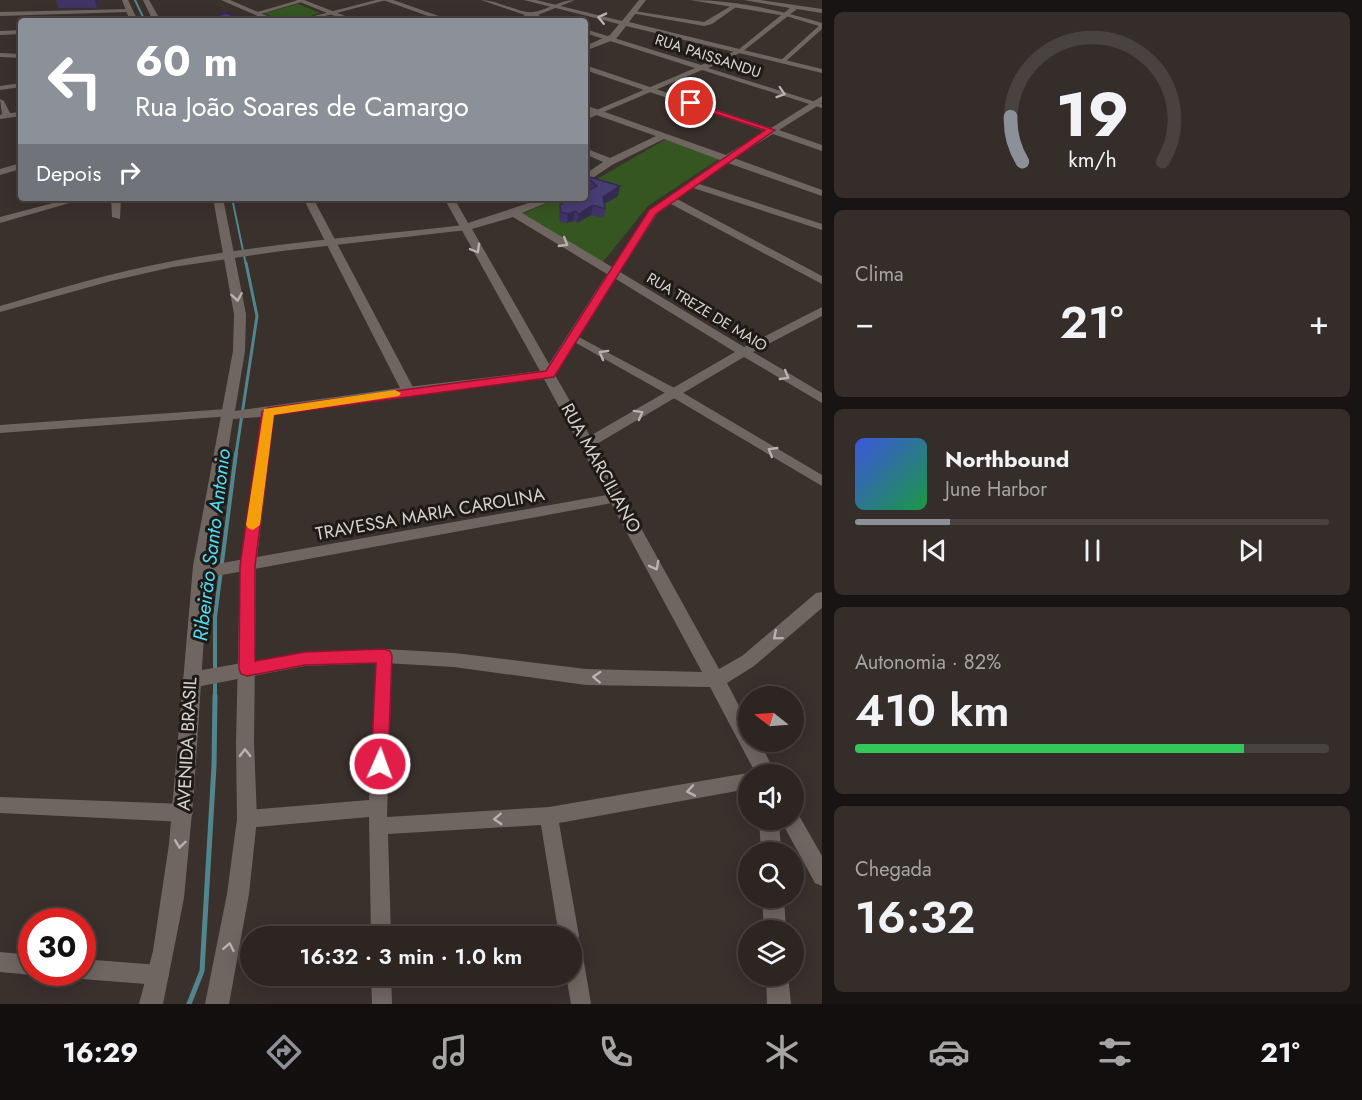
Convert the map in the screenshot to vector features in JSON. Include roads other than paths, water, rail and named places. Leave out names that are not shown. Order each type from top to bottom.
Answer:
[{"type":"street","points":[[125,0],[133,18]]},
{"type":"street","points":[[146,0],[155,18]]},
{"type":"street","points":[[224,0],[267,18]]},
{"type":"street","points":[[309,18],[385,0],[439,18]]},
{"type":"street","points":[[484,0],[542,18]]},
{"type":"street","points":[[527,0],[822,71]]},
{"type":"street","points":[[524,18],[572,0]]},
{"type":"street","points":[[611,38],[643,0]]},
{"type":"street","points":[[693,0],[788,14],[822,25],[782,62]]},
{"type":"street","points":[[747,0],[822,11]]},
{"type":"street","points":[[257,14],[300,1],[346,18]]},
{"type":"street","points":[[634,13],[704,24],[710,23],[733,7]]},
{"type":"street","points":[[588,117],[740,51],[796,7]]},
{"type":"street","points":[[0,14],[50,9],[129,10]]},
{"type":"street","points":[[46,18],[50,9]]},
{"type":"street","points":[[588,48],[639,27]]},
{"type":"street","points":[[0,33],[18,32]]},
{"type":"street","name":"RUA PAISSANDU","points":[[588,33],[819,103]]},
{"type":"street","points":[[0,55],[18,56]]},
{"type":"street","points":[[588,69],[822,148]]},
{"type":"street","points":[[0,88],[18,85]]},
{"type":"street","points":[[0,101],[3,117],[18,114]]},
{"type":"street","points":[[0,437],[262,413],[549,374],[653,212],[690,184],[771,130],[819,103]]},
{"type":"street","points":[[588,109],[822,193]]},
{"type":"street","points":[[588,176],[610,162],[664,136]]},
{"type":"street","points":[[588,152],[610,162]]},
{"type":"street","points":[[0,172],[18,167]]},
{"type":"street","points":[[690,184],[822,227]]},
{"type":"street","points":[[669,199],[822,281]]},
{"type":"street","points":[[0,220],[71,201]]},
{"type":"street","points":[[116,201],[117,217]]},
{"type":"street","name":"AVENIDA BRASIL","points":[[151,1004],[159,975],[172,902],[184,813],[206,572],[239,351],[240,314],[235,254],[219,201]]},
{"type":"street","points":[[310,201],[408,392]]},
{"type":"street","name":"RUA MARCILIANO","points":[[450,201],[588,443],[738,721]]},
{"type":"street","points":[[0,309],[128,274],[235,254],[464,228],[545,201]]},
{"type":"street","name":"RUA TREZE DE MAIO","points":[[514,213],[822,399]]},
{"type":"street","points":[[588,443],[676,394],[744,352],[822,311]]},
{"type":"street","points":[[573,337],[676,394],[822,481]]},
{"type":"street","points":[[216,1004],[238,894],[247,819],[245,743],[239,671],[240,567],[262,413]]},
{"type":"street","points":[[0,429],[231,416]]},
{"type":"street","name":"TRAVESSA MARIA CAROLINA","points":[[206,572],[618,498]]},
{"type":"street","points":[[198,679],[305,659],[384,656],[454,660],[586,676],[716,680],[748,661],[822,598]]},
{"type":"street","points":[[381,926],[378,817],[384,656]]},
{"type":"street","points":[[247,819],[549,816],[738,783]]},
{"type":"street","points":[[0,805],[184,813]]},
{"type":"street","points":[[549,816],[567,926]]},
{"type":"street","points":[[796,830],[822,876]]},
{"type":"street","points":[[0,963],[18,964]]},
{"type":"street","points":[[96,970],[159,975]]},
{"type":"street","points":[[381,986],[382,1004]]},
{"type":"street","points":[[578,986],[581,1004]]},
{"type":"street","points":[[778,986],[779,1004]]},
{"type":"waterway","name":"Ribeirão Santo Antonio","points":[[135,0],[144,18]]},
{"type":"waterway","name":"Ribeirão Santo Antonio","points":[[233,201],[246,265]]},
{"type":"waterway","name":"Ribeirão Santo Antonio","points":[[236,454],[257,316],[246,263]]},
{"type":"waterway","name":"Ribeirão Santo Antonio","points":[[215,672],[215,617],[236,453]]},
{"type":"waterway","name":"Ribeirão Santo Antonio","points":[[215,679],[215,695]]},
{"type":"waterway","name":"Ribeirão Santo Antonio","points":[[189,1004],[202,971],[214,766],[215,695]]}]
